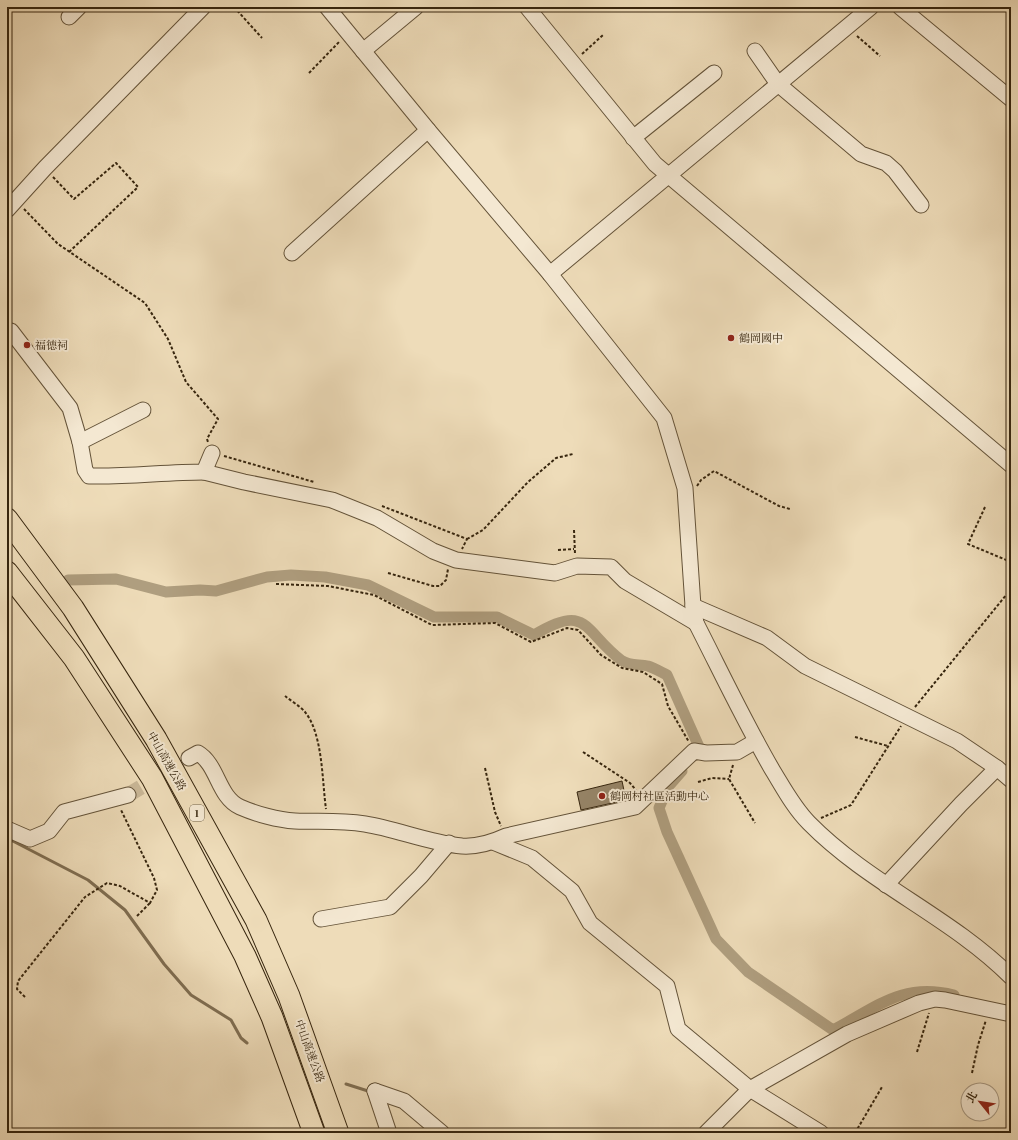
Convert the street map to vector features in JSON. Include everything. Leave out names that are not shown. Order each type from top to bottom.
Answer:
[{"type":"highway","name":"中山高速公路","points":[[7,519],[73,608],[156,739],[256,920],[289,996],[338,1133]]},
{"type":"highway","name":"中山高速公路","points":[[7,572],[74,658],[152,778],[245,956],[272,1018],[314,1133]]},
{"type":"street","points":[[10,200],[45,168],[203,7]]},
{"type":"street","points":[[328,7],[428,130],[550,274],[664,418],[685,488],[693,606],[696,623],[756,741],[796,809],[810,824],[844,853],[886,885],[990,956],[1011,977]]},
{"type":"street","points":[[363,51],[416,7]]},
{"type":"street","points":[[527,7],[655,164],[1011,465]]},
{"type":"street","points":[[550,274],[871,7]]},
{"type":"street","points":[[900,7],[1011,100]]},
{"type":"street","points":[[756,51],[778,84],[861,154],[886,163],[895,171],[921,204]]},
{"type":"street","points":[[634,138],[714,73]]},
{"type":"street","points":[[292,253],[428,130]]},
{"type":"street","points":[[7,333],[11,331],[70,408],[80,442],[85,470],[89,476],[112,476],[163,472],[204,472],[244,482],[332,500],[377,518],[433,551],[452,559],[555,573],[577,566],[611,567],[625,581],[696,623]]},
{"type":"street","points":[[80,442],[143,410]]},
{"type":"street","points":[[204,472],[212,453]]},
{"type":"street","points":[[693,606],[767,638],[805,666],[958,741],[1006,774],[961,804],[886,885]]},
{"type":"street","points":[[189,758],[198,753],[205,757],[230,800],[239,806],[257,813],[294,821],[328,820],[366,824],[449,844],[464,846],[635,807],[694,751],[706,753],[737,752],[756,741]]},
{"type":"street","points":[[7,829],[30,839],[49,831],[64,812],[122,796]]},
{"type":"street","points":[[500,839],[532,858],[572,891],[590,923],[667,986],[678,1029],[750,1089],[821,1133]]},
{"type":"street","points":[[321,919],[390,906],[421,876],[449,844]]},
{"type":"street","points":[[706,1133],[750,1089],[847,1034],[919,1003],[935,999],[945,1000],[1011,1014]]},
{"type":"street","points":[[388,1133],[375,1091],[404,1101],[442,1133]]},
{"type":"path","points":[[234,7],[262,38]]},
{"type":"path","points":[[847,27],[880,56]]},
{"type":"path","points":[[309,73],[348,32]]},
{"type":"path","points":[[572,62],[603,35]]},
{"type":"path","points":[[45,168],[74,199],[116,163],[138,187],[69,252]]},
{"type":"path","points":[[10,200],[58,244],[145,302],[168,339],[186,382],[218,419],[208,439],[212,453],[315,483]]},
{"type":"path","points":[[388,573],[433,586],[440,586],[446,580],[452,559],[467,539],[483,530],[528,482],[556,458],[573,454]]},
{"type":"path","points":[[685,488],[695,488],[701,480],[714,471],[779,506],[790,509]]},
{"type":"path","points":[[381,505],[467,539]]},
{"type":"path","points":[[985,507],[968,544],[1011,562]]},
{"type":"path","points":[[574,530],[574,549],[577,566]]},
{"type":"path","points":[[558,550],[574,549]]},
{"type":"path","points":[[276,584],[328,586],[374,595],[432,625],[495,623],[531,642],[567,628],[578,630],[600,655],[622,668],[644,672],[662,684],[668,706],[694,751]]},
{"type":"path","points":[[285,696],[304,711],[311,722],[316,737],[328,820]]},
{"type":"path","points":[[855,737],[888,746]]},
{"type":"path","points":[[583,752],[630,783],[643,799]]},
{"type":"path","points":[[737,752],[729,779],[754,824]]},
{"type":"path","points":[[485,768],[500,839]]},
{"type":"path","points":[[698,782],[712,778],[729,779]]},
{"type":"path","points":[[122,796],[154,878],[157,890],[150,903],[137,916]]},
{"type":"path","points":[[25,997],[17,989],[18,981],[85,897],[107,883],[120,886],[150,903]]},
{"type":"path","points":[[917,1052],[925,1022],[935,999]]},
{"type":"path","points":[[972,1073],[978,1045],[990,1010]]},
{"type":"path","points":[[855,1133],[882,1087]]},
{"type":"building","name":"鶴岡村社區活動中心","points":[[622,781],[626,800],[581,810],[577,792]]},
{"type":"waterway","points":[[68,580],[116,579],[166,592],[200,590],[216,591],[267,577],[291,575],[325,577],[368,585],[434,617],[497,617],[534,635],[552,625],[565,621],[575,621],[584,624],[624,662],[648,666],[667,675],[700,749],[694,756]]},
{"type":"waterway","points":[[682,771],[668,787],[659,808],[667,832],[716,939],[748,972],[833,1030],[877,1005],[904,994],[936,992],[954,995]]},
{"type":"waterway","points":[[7,838],[88,880],[125,910],[164,964],[191,995],[231,1020],[241,1038],[247,1043]]},
{"type":"waterway","points":[[346,1084],[368,1091]]},
{"type":"tunnel","points":[[128,795],[189,758]]},
{"type":"place","name":"鶴岡國中","points":[[731,338]]},
{"type":"place","name":"福德祠","points":[[27,345]]},
{"type":"place","name":"鶴岡村社區活動中心","points":[[602,796]]}]
